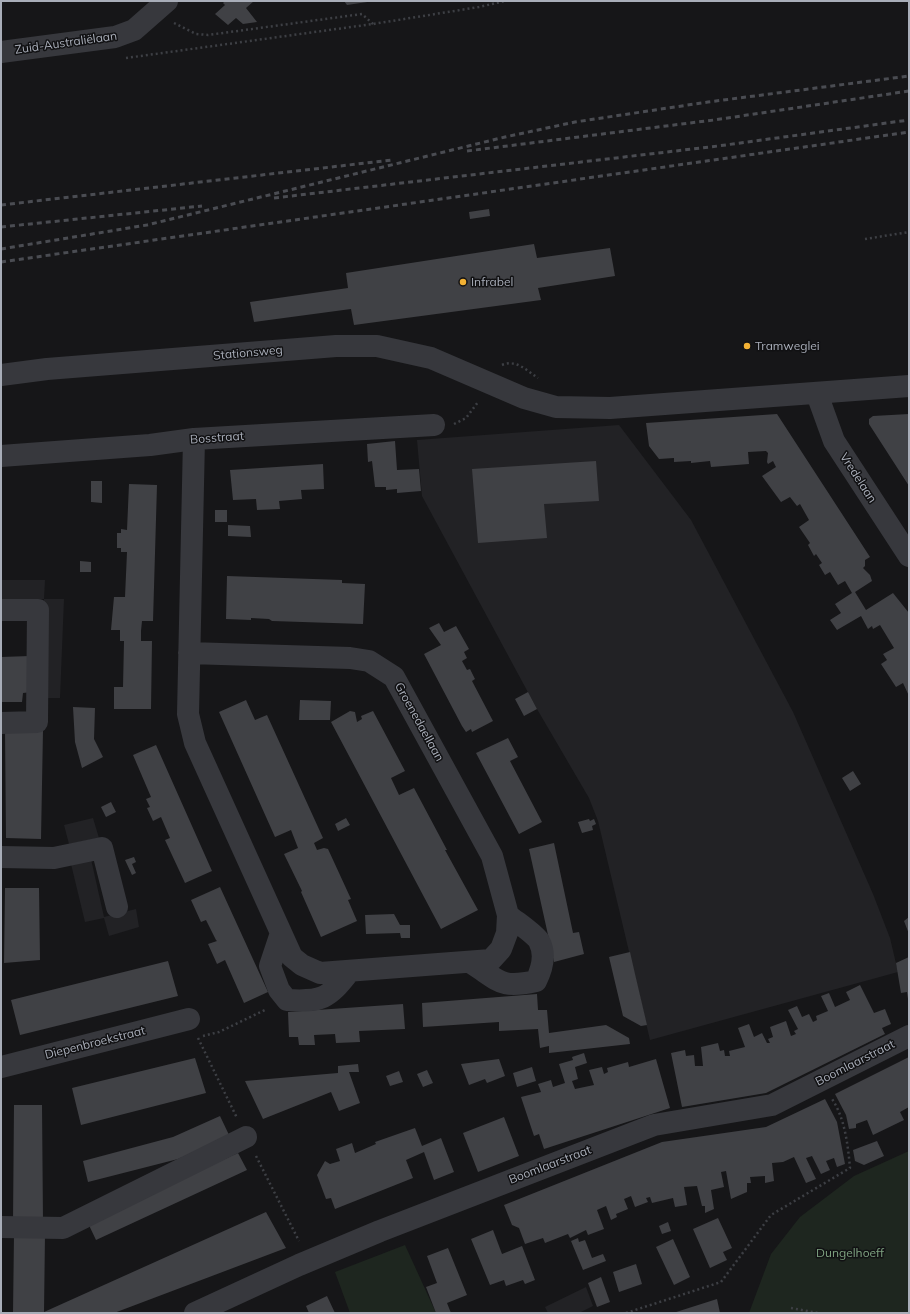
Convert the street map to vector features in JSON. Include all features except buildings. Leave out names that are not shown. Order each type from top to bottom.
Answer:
[{"type":"street","name":"Zuid-Australiëlaan","points":[[1,52],[115,37],[134,30],[161,6]]},
{"type":"street","name":"Stationsweg","points":[[1,375],[55,368],[312,348],[377,346],[431,358],[524,398],[556,407],[600,409],[817,394]]},
{"type":"street","points":[[817,394],[909,386]]},
{"type":"street","name":"Vredelaan","points":[[817,394],[834,441],[909,556]]},
{"type":"street","name":"Bosstraat","points":[[1,456],[150,445],[194,439],[434,425]]},
{"type":"street","name":"Groenedaellaan","points":[[189,653],[350,658],[369,661],[394,676],[492,856],[508,915],[507,934],[501,949],[491,960],[349,972],[320,973],[302,965],[292,957],[195,743],[188,714],[189,653],[194,439]]},
{"type":"street","points":[[1,610],[38,610],[37,722],[1,723]]},
{"type":"street","points":[[1,857],[54,858],[102,848],[117,907]]},
{"type":"street","points":[[471,962],[498,981],[509,985],[536,981],[542,970],[543,956],[539,941],[508,915]]},
{"type":"street","points":[[281,933],[270,966],[279,990],[287,1000],[301,1001],[321,998],[334,991],[349,972]]},
{"type":"street","name":"Diepenbroekstraat","points":[[1,1067],[194,1028]]},
{"type":"street","name":"Boomlaarstraat","points":[[195,1313],[299,1265],[380,1231],[654,1125],[772,1106],[909,1036]]},
{"type":"street","points":[[1,1228],[63,1228],[246,1137]]},
{"type":"path","points":[[125,58],[373,24],[479,7],[505,1]]},
{"type":"path","points":[[161,6],[176,24],[196,34],[208,35],[362,14],[373,24]]},
{"type":"path","points":[[865,239],[909,232]]},
{"type":"path","points":[[434,425],[458,423],[466,418],[478,403],[472,399]]},
{"type":"path","points":[[194,1028],[219,1032],[287,1000]]},
{"type":"path","points":[[626,1313],[721,1282],[771,1215],[850,1168],[848,1146],[836,1106],[820,1081]]},
{"type":"path","points":[[791,1308],[818,1313]]},
{"type":"shaded area","points":[[619,425],[691,520],[793,712],[873,894],[890,938],[898,972],[650,1040],[598,821],[589,798],[537,709],[422,496],[417,440]]},
{"type":"shaded area","points":[[1,580],[45,580],[44,599],[1,599]]},
{"type":"shaded area","points":[[44,599],[64,599],[60,698],[41,698]]},
{"type":"shaded area","points":[[93,818],[99,838],[69,844],[64,825]]},
{"type":"shaded area","points":[[91,859],[104,917],[136,909],[139,927],[109,936],[104,918],[85,922],[71,864]]},
{"type":"shaded area","points":[[586,1287],[593,1306],[579,1313],[548,1313],[545,1307]]},
{"type":"green space","name":"Dungelhoeff","points":[[909,1151],[909,1313],[749,1313],[771,1254],[800,1217],[854,1176]]},
{"type":"green space","points":[[405,1245],[436,1313],[350,1313],[335,1272]]},
{"type":"railway","points":[[1,249],[147,225],[505,137],[575,122],[708,102],[909,76]]},
{"type":"railway","points":[[467,151],[714,120],[909,91]]},
{"type":"railway","points":[[274,198],[718,146],[909,120]]},
{"type":"railway","points":[[1,262],[909,132]]},
{"type":"railway","points":[[1,205],[392,160]]},
{"type":"railway","points":[[1,227],[202,206]]},
{"type":"place","name":"Infrabel","points":[[463,282]]},
{"type":"place","name":"Tramweglei","points":[[747,346]]}]
